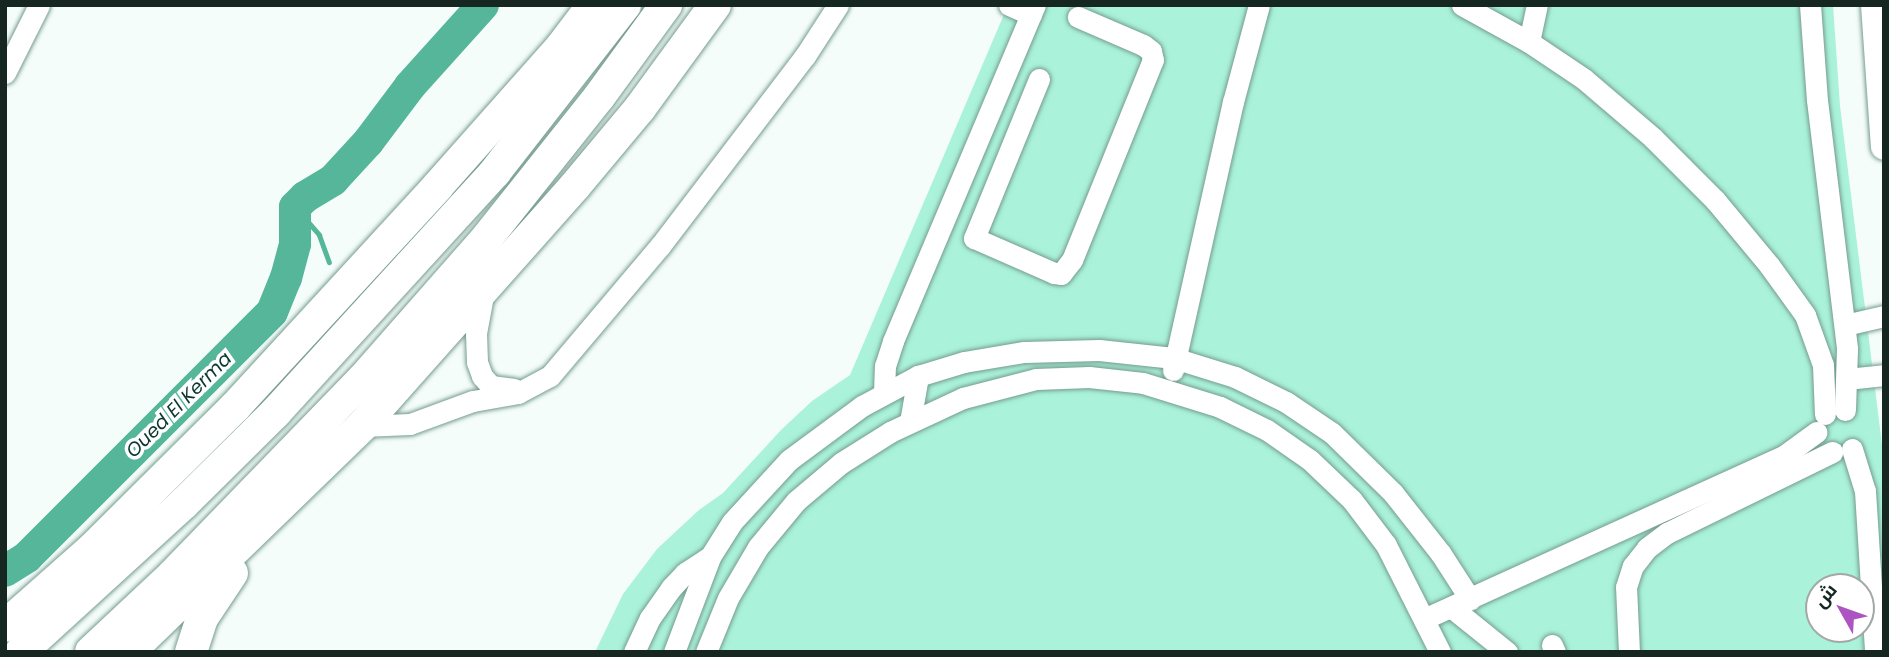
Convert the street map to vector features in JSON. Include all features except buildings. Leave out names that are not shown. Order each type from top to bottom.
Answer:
[{"type":"highway","points":[[5,626],[91,550],[245,397],[437,187],[562,46],[593,5]]},
{"type":"highway","points":[[21,652],[184,503],[276,412],[495,172],[625,5]]},
{"type":"highway","points":[[91,652],[173,575],[363,379],[486,239],[599,97],[666,5]]},
{"type":"highway","points":[[129,652],[362,426],[632,117],[715,5]]},
{"type":"highway","points":[[191,652],[202,618],[222,584],[253,547],[344,453],[362,426]]},
{"type":"highway","points":[[5,615],[29,601],[91,550]]},
{"type":"main road","points":[[1874,5],[1884,147]]},
{"type":"street","points":[[5,73],[39,5]]},
{"type":"street","points":[[362,426],[410,424],[457,405],[518,393],[540,384],[560,368],[660,246],[804,56],[838,5]]},
{"type":"street","points":[[884,393],[885,366],[894,341],[1033,10],[1009,5]]},
{"type":"street","points":[[1170,390],[1174,358],[1233,102],[1259,5]]},
{"type":"street","points":[[1462,5],[1529,42],[1584,79],[1645,130],[1743,232],[1794,299],[1813,332],[1825,373],[1829,418]]},
{"type":"street","points":[[1529,42],[1537,5]]},
{"type":"street","points":[[1426,618],[1785,455],[1829,418],[1847,379],[1845,325],[1817,100],[1811,5]]},
{"type":"street","points":[[1039,79],[974,237],[1061,274],[1072,260],[1153,60],[1151,51],[1143,45],[1078,17]]},
{"type":"street","points":[[484,289],[476,333],[477,362],[482,376],[491,386],[508,390],[540,384]]},
{"type":"street","points":[[1845,325],[1884,316]]},
{"type":"street","points":[[674,652],[710,557],[733,522],[789,460],[884,393],[918,376],[964,362],[1024,352],[1099,350],[1174,358],[1211,368],[1261,388],[1332,433],[1371,470],[1421,526],[1460,603],[1507,652]]},
{"type":"street","points":[[1847,379],[1884,375]]},
{"type":"street","points":[[910,422],[918,376]]},
{"type":"street","points":[[706,652],[742,572],[776,523],[818,481],[841,463],[910,422],[987,389],[1036,379],[1116,379],[1170,390],[1220,407],[1267,430],[1332,479],[1386,545],[1426,618],[1440,652]]},
{"type":"street","points":[[1629,652],[1626,587],[1633,566],[1647,548],[1667,533],[1842,450],[1865,491],[1875,652]]},
{"type":"street","points":[[634,652],[650,618],[671,588],[685,573],[710,557]]},
{"type":"green space","points":[[1008,5],[1833,5],[1840,106],[1884,461],[1884,652],[595,652],[623,594],[657,549],[699,510],[723,493],[781,430],[812,401],[850,375]]},
{"type":"waterway","name":"Oued El Kerma","points":[[5,571],[27,557],[272,312],[286,278],[295,244],[295,207],[305,197],[333,180],[368,142],[410,86],[483,5]]},
{"type":"waterway","points":[[295,207],[319,235],[329,262]]}]
